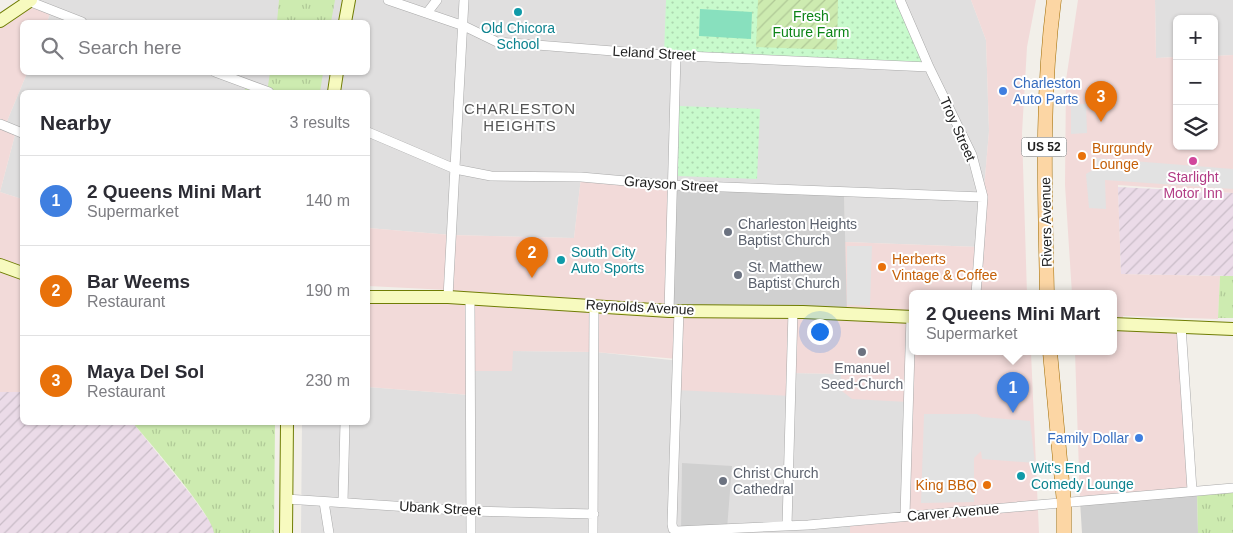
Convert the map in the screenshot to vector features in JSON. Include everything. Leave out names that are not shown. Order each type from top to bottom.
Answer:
[{"type":"main road","name":"Rivers Avenue","points":[[1047,290],[1044,122],[1046,75],[1054,0]]},
{"type":"main road","points":[[1050,355],[1064,503],[1064,533]]},
{"type":"street","points":[[345,20],[348,0]]},
{"type":"street","name":"Leland Street","points":[[388,0],[464,26],[497,42],[676,55],[928,67]]},
{"type":"street","points":[[427,13],[437,0]]},
{"type":"street","points":[[448,297],[464,0]]},
{"type":"street","name":"Troy Street","points":[[900,0],[928,67],[972,155],[983,197],[976,290]]},
{"type":"street","points":[[0,21],[29,1],[77,20]]},
{"type":"street","points":[[674,311],[671,185],[676,55]]},
{"type":"street","points":[[223,75],[263,90]]},
{"type":"street","points":[[334,90],[337,75]]},
{"type":"street","points":[[0,124],[20,132]]},
{"type":"street","name":"Grayson Street","points":[[370,133],[455,169],[491,176],[581,177],[671,185],[983,197]]},
{"type":"street","points":[[0,265],[20,272]]},
{"type":"street","name":"Reynolds Avenue","points":[[370,297],[448,297],[674,311],[793,312],[909,317]]},
{"type":"street","points":[[470,298],[471,533]]},
{"type":"street","points":[[593,533],[594,305]]},
{"type":"street","name":"Carver Avenue","points":[[674,311],[673,529],[677,531],[709,531],[787,525],[807,529],[905,515],[1233,488]]},
{"type":"street","points":[[787,525],[793,312]]},
{"type":"street","points":[[1117,324],[1233,328]]},
{"type":"street","points":[[1182,326],[1192,490]]},
{"type":"street","points":[[905,515],[911,355]]},
{"type":"street","points":[[286,533],[287,425]]},
{"type":"street","points":[[343,502],[344,425]]},
{"type":"street","name":"Ubank Street","points":[[286,498],[471,511],[594,514]]},
{"type":"street","points":[[324,502],[329,533]]},
{"type":"shaded area","points":[[25,0],[971,0],[986,40],[989,131],[979,247],[845,242],[844,192],[581,178],[574,238],[451,235],[370,228],[370,90],[20,90],[20,198],[0,192],[16,131],[5,126],[26,75],[370,75],[370,20],[48,20],[51,11]]},
{"type":"shaded area","points":[[971,0],[1036,0],[1027,47],[1022,133],[1027,290],[909,290],[909,355],[1031,355],[1039,533],[850,533],[850,521],[905,515],[908,402],[852,399],[842,391],[841,374],[792,373],[791,396],[677,390],[678,359],[595,352],[513,351],[512,371],[470,371],[471,395],[370,387],[370,297],[447,297],[448,290],[370,286],[370,228],[451,235],[574,238],[581,177],[671,185],[846,314],[845,242],[979,247],[989,131],[986,40]]},
{"type":"shaded area","points":[[1078,0],[1155,0],[1156,58],[1173,57],[1173,150],[1218,150],[1218,56],[1233,55],[1233,193],[1118,185],[1121,274],[1220,276],[1218,319],[1123,316],[1123,324],[1181,326],[1192,490],[1080,501],[1075,355],[1117,355],[1117,290],[1072,290],[1065,185],[1066,80]]},
{"type":"shaded area","points":[[1155,0],[1233,0],[1233,55],[1218,56],[1218,15],[1173,15],[1173,57],[1156,58]]},
{"type":"shaded area","points":[[30,2],[51,11],[48,20],[20,20],[20,75],[26,75],[5,126],[16,131],[0,192],[0,21]]},
{"type":"shaded area","points":[[1071,104],[1086,104],[1087,133],[1071,134]]},
{"type":"shaded area","points":[[1095,158],[1233,169],[1233,189],[1105,180],[1106,209],[1089,208],[1086,174],[1096,168]]},
{"type":"shaded area","points":[[671,185],[844,192],[847,314],[669,311]]},
{"type":"shaded area","points":[[1118,187],[1233,193],[1233,276],[1121,274]]},
{"type":"shaded area","points":[[0,192],[20,198],[20,392],[0,392]]},
{"type":"shaded area","points":[[847,246],[872,246],[870,306],[847,305]]},
{"type":"shaded area","points":[[513,351],[596,352],[791,373],[842,374],[908,402],[905,515],[850,521],[850,533],[301,533],[302,425],[370,425],[370,387],[470,395],[470,371]]},
{"type":"shaded area","points":[[0,392],[20,392],[20,425],[135,425],[191,495],[213,526],[214,533],[0,533]]},
{"type":"shaded area","points":[[924,414],[977,414],[982,417],[1030,421],[1035,463],[982,459],[981,451],[974,458],[974,502],[921,503]]},
{"type":"shaded area","points":[[682,463],[732,466],[727,529],[681,531]]},
{"type":"shaded area","points":[[1197,490],[1198,533],[1082,533],[1080,501]]},
{"type":"green space","points":[[279,0],[335,0],[331,20],[277,20]]},
{"type":"green space","points":[[666,0],[900,0],[928,67],[664,55]]},
{"type":"green space","name":"Fresh Future Farm","points":[[758,0],[838,0],[837,50],[756,47]]},
{"type":"green space","points":[[700,9],[752,12],[751,39],[699,36]]},
{"type":"green space","points":[[270,75],[323,75],[320,90],[267,90]]},
{"type":"green space","points":[[246,84],[262,90],[245,90]]},
{"type":"green space","points":[[679,106],[760,109],[757,179],[678,176]]},
{"type":"green space","points":[[1220,276],[1233,276],[1233,318],[1218,318]]},
{"type":"green space","points":[[135,425],[275,425],[274,533],[214,533],[203,510]]},
{"type":"green space","points":[[1233,488],[1233,533],[1198,533],[1197,490]]},
{"type":"place","name":"Old Chicora School","points":[[518,12]]},
{"type":"place","name":"Charleston Auto Parts","points":[[1003,91]]},
{"type":"place","name":"Maya Del Sol","points":[[1101,122]]},
{"type":"place","name":"Burgundy Lounge","points":[[1082,156]]},
{"type":"place","name":"Starlight Motor Inn","points":[[1193,161]]},
{"type":"place","name":"Charleston Heights Baptist Church","points":[[728,232]]},
{"type":"place","name":"South City Auto Sports","points":[[561,260]]},
{"type":"place","name":"Herberts Vintage & Coffee","points":[[882,267]]},
{"type":"place","name":"St. Matthew Baptist Church","points":[[738,275]]},
{"type":"place","name":"Bar Weems","points":[[532,278]]},
{"type":"place","name":"Emanuel Seed-Church","points":[[862,352]]},
{"type":"place","name":"2 Queens Mini Mart","points":[[1013,413]]},
{"type":"place","name":"Family Dollar","points":[[1139,438]]},
{"type":"place","name":"Wit's End Comedy Lounge","points":[[1021,476]]},
{"type":"place","name":"Christ Church Cathedral","points":[[723,481]]},
{"type":"place","name":"King BBQ","points":[[987,485]]},
{"type":"district","name":"CHARLESTON HEIGHTS","points":[[520,118]]}]
